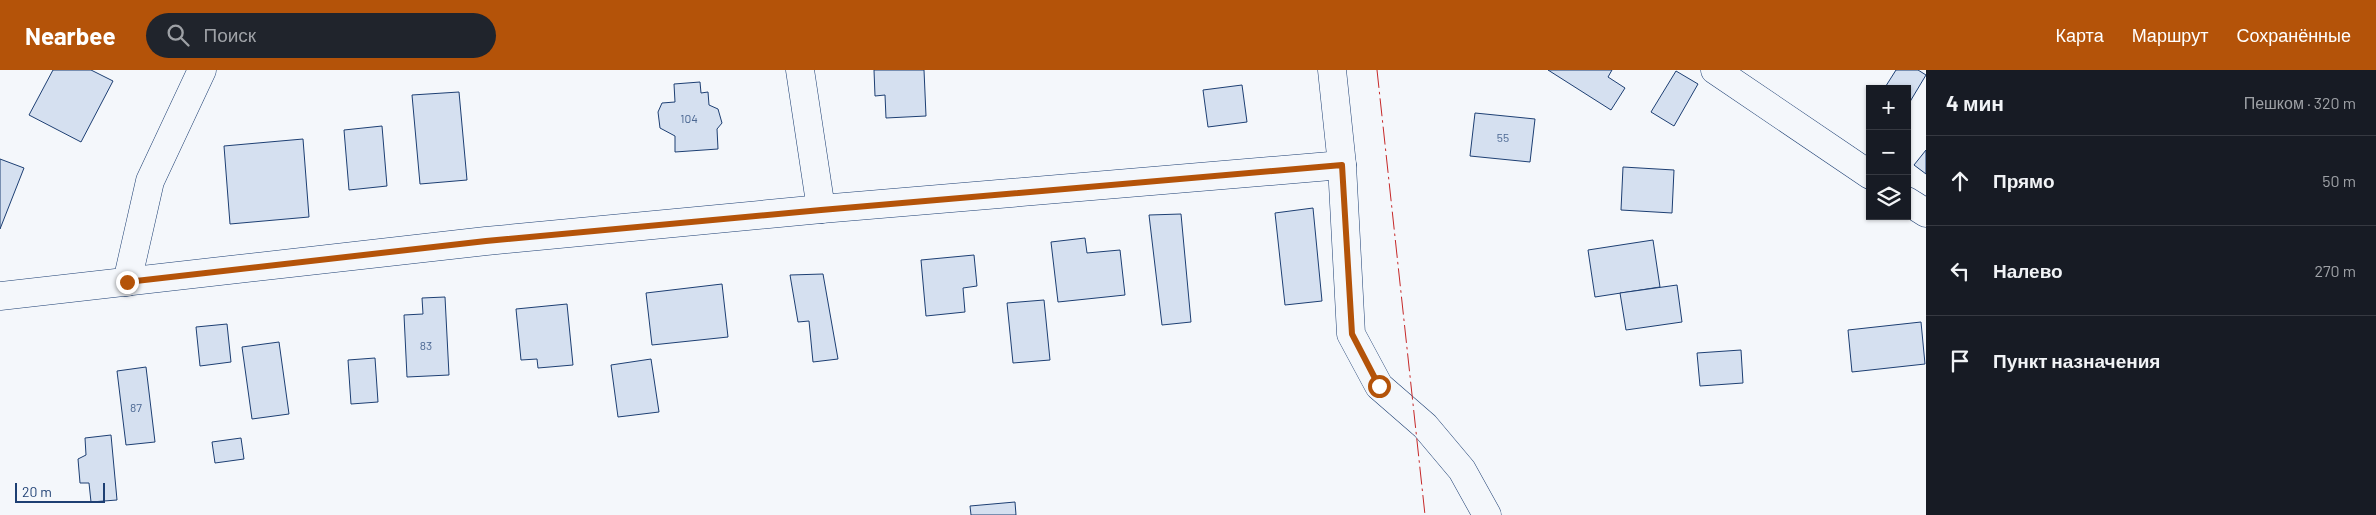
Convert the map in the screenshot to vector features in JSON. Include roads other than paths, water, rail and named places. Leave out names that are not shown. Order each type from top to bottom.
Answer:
[{"type":"street","points":[[127,282],[150,181],[202,70]]},
{"type":"street","points":[[800,70],[821,210]]},
{"type":"street","points":[[1332,70],[1342,165],[1352,334],[1379,386],[1425,426],[1462,470],[1486,515]]},
{"type":"street","points":[[1715,70],[1866,172]]},
{"type":"street","points":[[0,296],[476,242],[1342,165]]},
{"type":"street","points":[[1911,204],[1926,213]]}]
